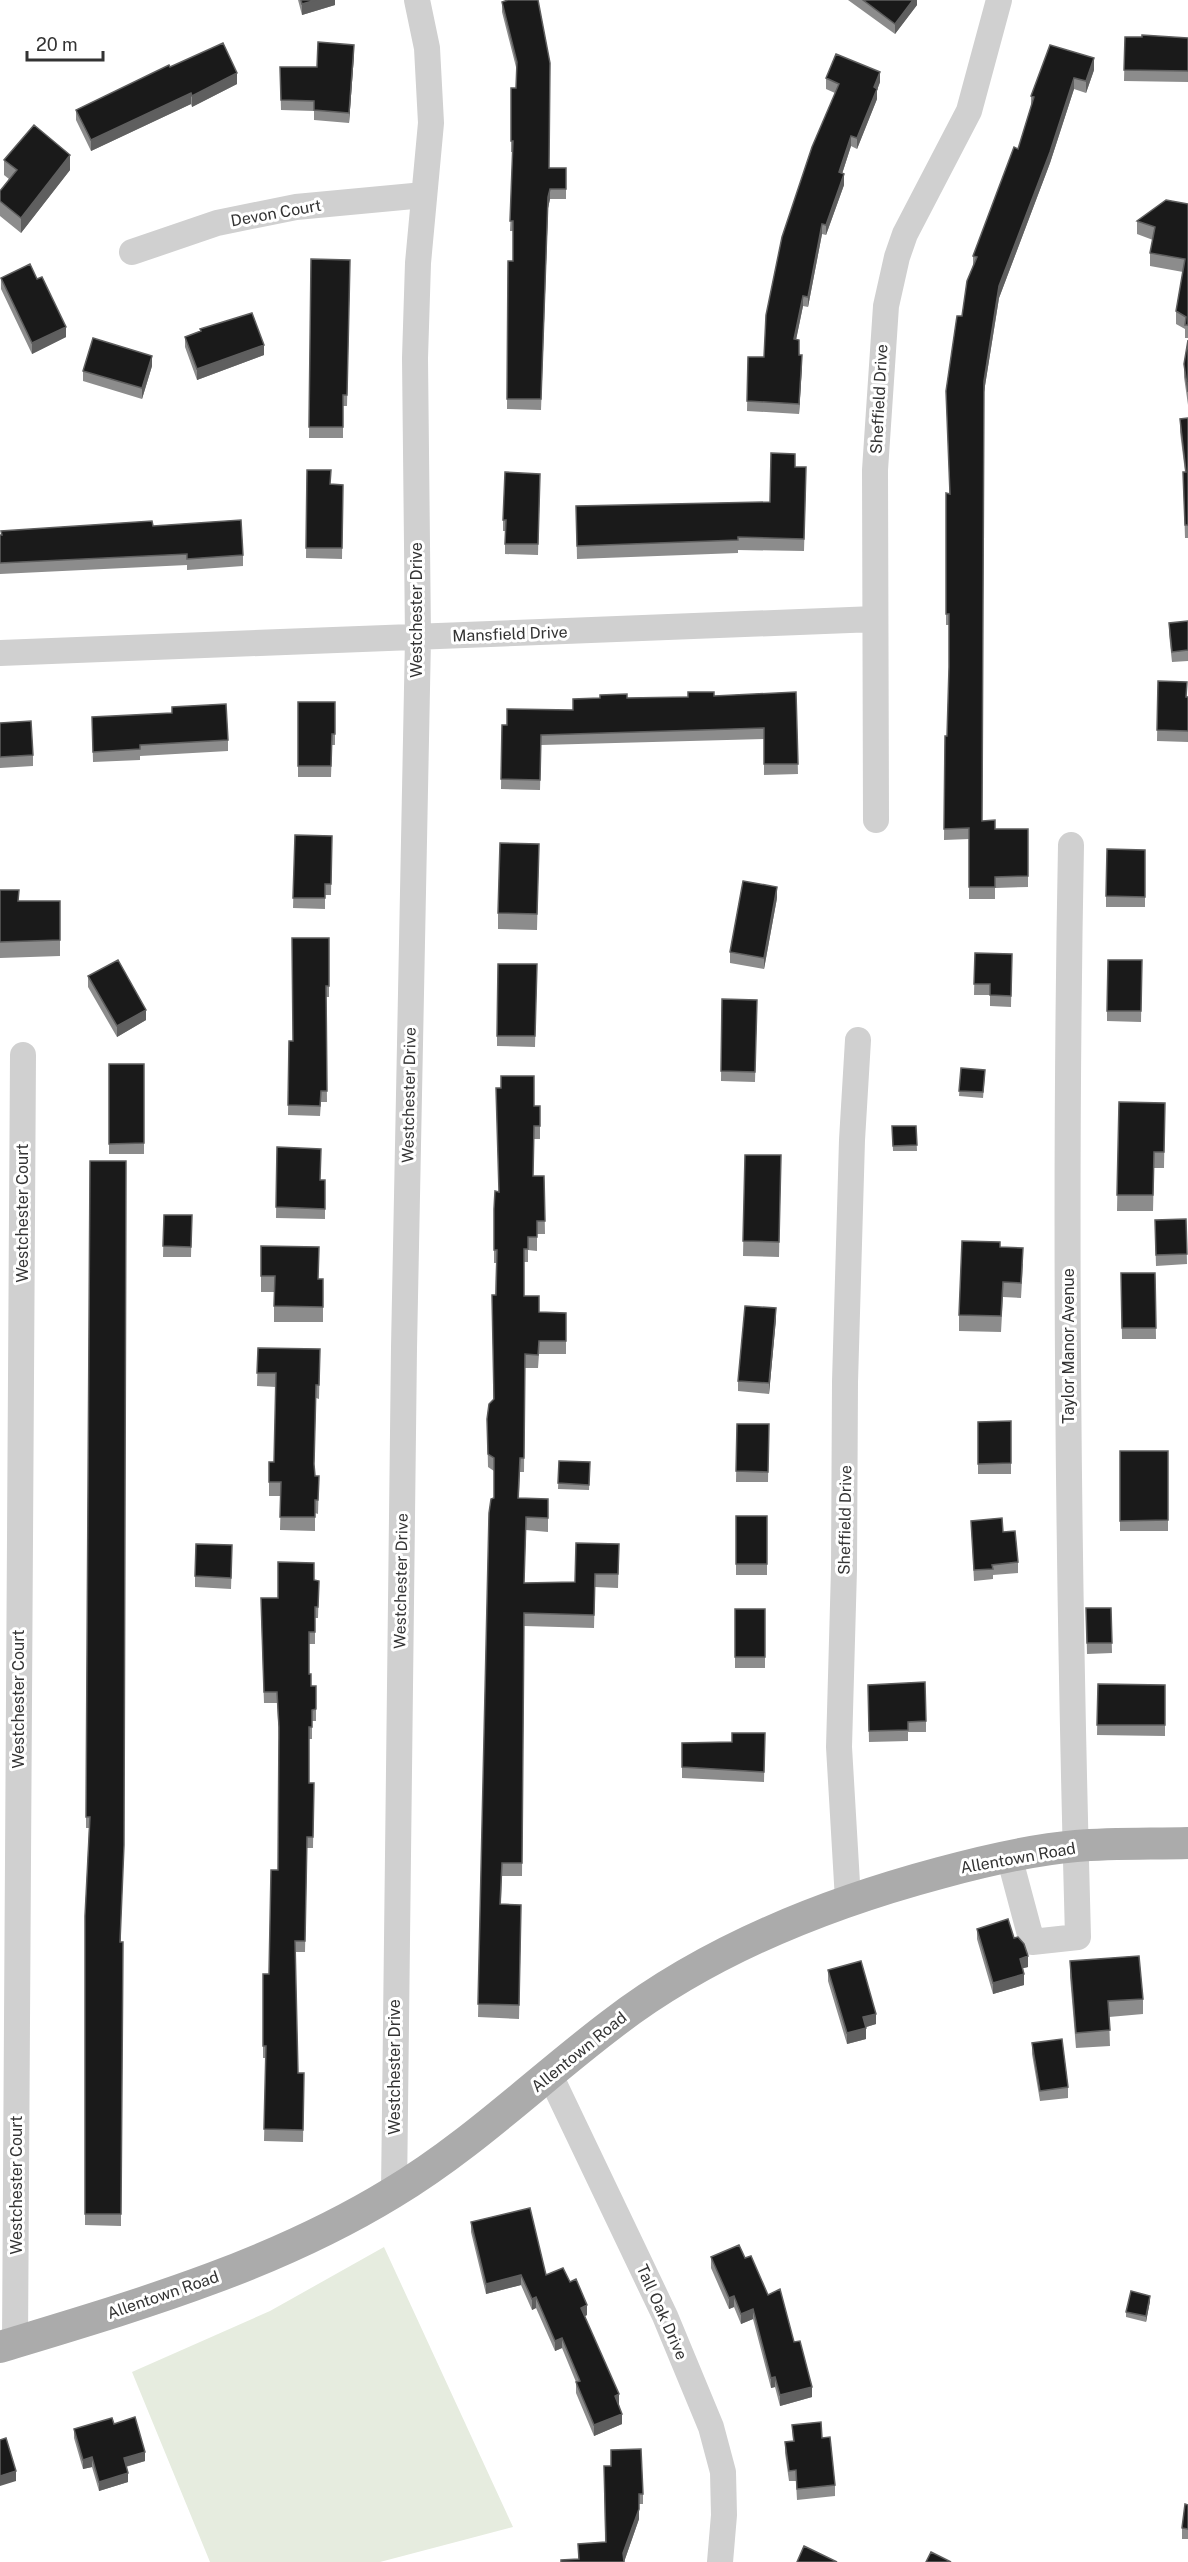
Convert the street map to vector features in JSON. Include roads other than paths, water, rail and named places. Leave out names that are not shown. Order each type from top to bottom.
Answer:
[{"type":"main road","name":"Allentown Road","points":[[8,2345],[144,2303],[246,2266],[315,2234],[394,2193],[453,2152],[611,2024],[647,1998],[722,1955],[811,1913],[848,1900],[1009,1856],[1076,1846],[1188,1843]]},
{"type":"street","name":"Westchester Drive","points":[[394,2193],[404,1348],[418,638],[414,358],[431,123],[426,48],[417,0]]},
{"type":"street","name":"Sheffield Drive","points":[[876,820],[875,470],[886,306],[897,257],[905,234],[969,111],[999,0]]},
{"type":"street","name":"Devon Court","points":[[132,252],[217,223],[296,207],[424,195]]},
{"type":"street","name":"Mansfield Drive","points":[[0,653],[875,619]]},
{"type":"street","name":"Taylor Manor Avenue","points":[[1009,1856],[1032,1942],[1078,1937],[1067,1484],[1067,1164],[1071,845]]},
{"type":"street","name":"Sheffield Drive","points":[[848,1900],[838,1747],[852,1140],[858,1040]]},
{"type":"street","name":"Westchester Court","points":[[8,2345],[10,1403],[23,1055]]},
{"type":"street","name":"Tall Oak Drive","points":[[550,2075],[665,2316],[711,2427],[723,2472],[724,2514],[720,2562]]}]
